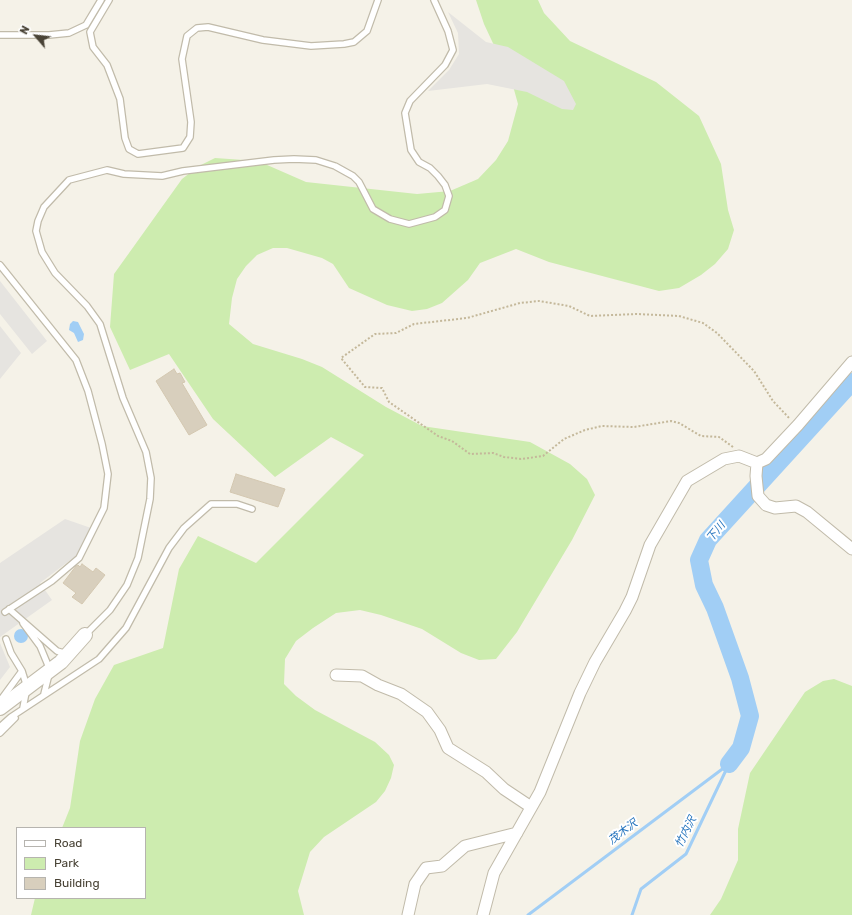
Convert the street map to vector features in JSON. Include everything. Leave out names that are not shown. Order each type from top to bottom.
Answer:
[{"type":"street","points":[[483,915],[494,873],[540,792],[592,668],[628,604],[650,545],[687,481],[724,459],[739,456],[757,463],[766,460],[852,362]]},
{"type":"street","points":[[757,463],[756,476],[758,496],[766,505],[775,508],[796,506],[807,512],[852,549]]},
{"type":"street","points":[[0,708],[50,670],[85,635]]},
{"type":"street","points":[[336,675],[362,676],[378,686],[401,694],[427,712],[440,730],[448,748],[486,772],[504,789],[531,807]]},
{"type":"street","points":[[408,915],[415,884],[426,868],[442,866],[466,846],[517,833]]},
{"type":"lane","points":[[0,35],[49,35],[69,33],[86,25],[101,0]]},
{"type":"lane","points":[[109,0],[90,32],[93,47],[107,65],[120,98],[125,138],[129,149],[138,154],[183,148],[190,137],[191,122],[182,59],[187,36],[197,28],[208,27],[263,40],[304,45],[344,44],[354,42],[367,32],[378,0]]},
{"type":"lane","points":[[85,635],[110,610],[126,585],[138,558],[150,499],[151,478],[146,452],[123,398],[100,324],[87,306],[55,273],[42,252],[36,231],[38,221],[44,207],[69,180],[107,170],[124,174],[162,176],[183,171],[294,159],[316,160],[335,166],[353,176],[359,182],[373,209],[390,219],[408,224],[435,217],[445,210],[449,196],[445,185],[438,176],[430,168],[419,162],[411,150],[405,113],[410,101],[445,65],[453,50],[448,31],[434,0]]},
{"type":"lane","points":[[0,265],[76,360],[88,391],[108,474],[104,508],[79,558],[52,581],[7,610],[56,651],[67,654]]},
{"type":"lane","points":[[0,727],[44,694],[99,659],[126,628],[169,548],[184,528],[211,504],[238,504],[252,509]]},
{"type":"lane","points":[[23,623],[40,646],[50,670],[44,694]]},
{"type":"lane","points":[[0,733],[24,708],[27,687],[22,671],[11,652],[6,639]]},
{"type":"lane","points":[[0,701],[22,671]]},
{"type":"path","points":[[739,456],[737,450],[719,437],[701,436],[679,422],[671,421],[634,428],[602,426],[585,430],[564,439],[543,456],[522,459],[504,457],[493,453],[470,454],[452,441],[438,436],[389,402],[382,388],[365,387],[341,358],[374,334],[396,333],[414,324],[467,318],[520,303],[539,301],[569,306],[590,316],[637,314],[679,316],[703,323],[717,333],[754,371],[773,402],[791,421],[798,425]]},
{"type":"green space","points":[[476,0],[538,0],[544,13],[570,41],[656,82],[699,116],[721,164],[728,210],[734,230],[728,249],[715,264],[701,275],[679,288],[659,291],[549,262],[516,249],[480,263],[468,280],[442,303],[427,309],[412,311],[387,305],[349,288],[333,264],[322,258],[287,248],[273,248],[257,255],[246,266],[237,279],[232,298],[229,324],[253,344],[302,359],[322,367],[386,407],[422,426],[530,442],[570,464],[587,479],[595,495],[572,540],[517,632],[496,659],[479,660],[461,653],[422,629],[381,615],[360,610],[336,613],[296,641],[285,659],[284,684],[296,696],[315,710],[375,742],[389,755],[394,765],[391,778],[385,791],[376,802],[324,837],[310,852],[298,891],[304,915],[31,915],[35,899],[146,899],[146,827],[62,827],[70,808],[80,741],[95,699],[114,665],[163,648],[179,569],[198,536],[256,563],[364,455],[331,437],[275,477],[213,419],[169,354],[130,370],[110,327],[114,274],[182,179],[199,166],[215,158],[258,161],[306,182],[417,194],[450,191],[478,179],[496,160],[508,141],[518,104],[513,86],[484,24]]},
{"type":"green space","points":[[834,679],[852,686],[852,915],[710,915],[721,899],[738,860],[738,829],[750,773],[805,692],[823,681]]},
{"type":"shaded area","points":[[448,12],[486,42],[508,47],[564,81],[576,104],[573,110],[562,109],[527,92],[487,84],[428,91],[449,70],[459,54],[458,33]]},
{"type":"shaded area","points":[[0,281],[47,341],[32,354],[0,314]]},
{"type":"shaded area","points":[[0,326],[21,353],[0,379]]},
{"type":"shaded area","points":[[65,519],[91,528],[77,555],[40,583],[52,600],[0,637],[0,563]]},
{"type":"shaded area","points":[[0,643],[10,667],[0,680]]},
{"type":"water","points":[[73,321],[78,322],[84,334],[83,340],[78,342],[74,333],[69,330],[70,324]]},
{"type":"water","points":[[18,629],[24,629],[28,633],[28,639],[24,643],[18,643],[14,639],[14,633]]},
{"type":"building","points":[[174,369],[177,374],[180,373],[185,382],[182,383],[207,425],[189,435],[156,381]]},
{"type":"building","points":[[236,474],[285,489],[278,507],[230,492]]},
{"type":"building","points":[[82,564],[93,572],[96,568],[105,575],[82,604],[72,597],[76,593],[63,583],[76,566],[78,565],[80,567]]},
{"type":"waterway","name":"下川","points":[[729,764],[741,748],[750,716],[740,678],[715,608],[704,585],[699,560],[708,540],[852,382]]},
{"type":"waterway","name":"茂木沢","points":[[528,915],[729,764]]},
{"type":"waterway","name":"竹内沢","points":[[632,915],[641,889],[686,854],[728,766]]}]
